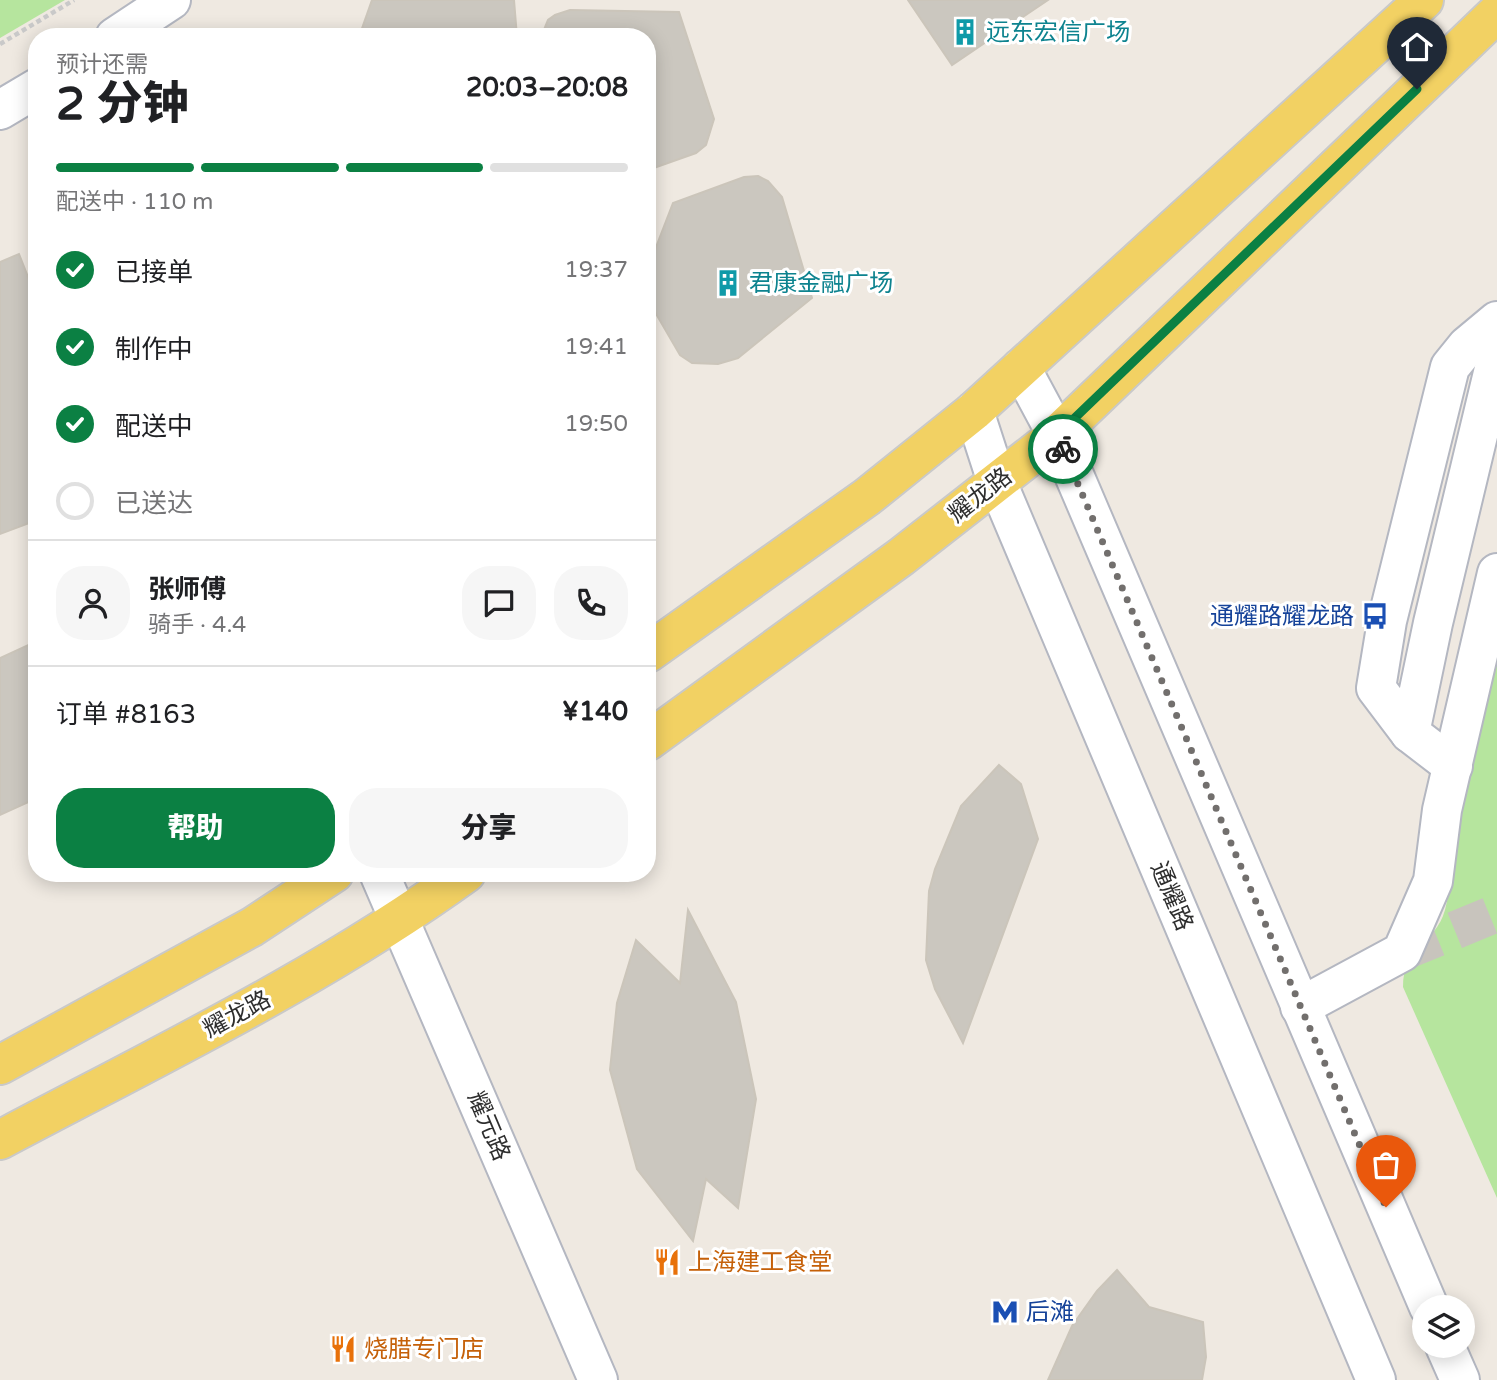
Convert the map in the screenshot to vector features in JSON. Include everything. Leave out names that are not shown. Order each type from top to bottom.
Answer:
[{"type":"main road","points":[[656,647],[867,497],[974,411],[1424,0]]},
{"type":"main road","name":"耀龙路","points":[[656,735],[901,558],[1057,435],[1497,13]]},
{"type":"main road","points":[[0,1065],[252,927],[320,882]]},
{"type":"main road","name":"耀龙路","points":[[0,1140],[267,998],[400,921],[454,882]]},
{"type":"street","points":[[129,28],[171,0]]},
{"type":"street","points":[[0,110],[28,93]]},
{"type":"street","points":[[1453,765],[1409,733],[1376,688],[1387,621],[1451,367],[1466,346],[1497,321]]},
{"type":"street","points":[[1409,733],[1497,356]]},
{"type":"street","points":[[1021,368],[1057,435],[1424,1295]]},
{"type":"street","name":"通耀路","points":[[974,411],[997,482],[1376,1380]]},
{"type":"street","points":[[1300,1007],[1402,952],[1433,881],[1442,810],[1497,573]]},
{"type":"street","name":"耀元路","points":[[383,882],[598,1380]]},
{"type":"street","points":[[1450,1358],[1460,1380]]},
{"type":"path","points":[[0,44],[74,0]]},
{"type":"green space","points":[[0,0],[65,0],[0,38]]},
{"type":"green space","points":[[1497,624],[1497,1198],[1403,987],[1408,963],[1434,931],[1445,910],[1460,795]]},
{"type":"building","points":[[372,0],[514,0],[516,28],[362,28]]},
{"type":"building","name":"远东宏信广场","points":[[908,0],[1048,0],[952,65]]},
{"type":"building","points":[[570,10],[679,12],[714,119],[706,145],[696,153],[656,167],[656,28],[545,28],[548,20]]},
{"type":"building","name":"君康金融广场","points":[[758,176],[768,181],[782,197],[812,298],[738,358],[718,364],[692,363],[680,355],[656,314],[656,247],[673,203],[744,177]]},
{"type":"building","points":[[19,254],[28,277],[28,523],[0,534],[0,262]]},
{"type":"building","points":[[28,645],[28,802],[0,815],[0,658]]},
{"type":"building","points":[[999,765],[1021,784],[1038,839],[963,1043],[935,989],[926,960],[929,891],[935,869],[961,806]]},
{"type":"building","points":[[688,910],[736,1002],[756,1099],[738,1208],[706,1179],[693,1241],[637,1169],[610,1070],[617,1003],[636,940],[680,983]]},
{"type":"building","points":[[1117,1270],[1149,1307],[1203,1322],[1206,1357],[1202,1380],[1048,1380],[1072,1326],[1097,1291]]},
{"type":"tunnel","points":[[1402,952],[1497,913]]},
{"type":"way so far","points":[[1063,449],[1386,1207]]},
{"type":"place","name":"远东宏信广场","points":[[965,32]]},
{"type":"place","name":"君康金融广场","points":[[728,283]]},
{"type":"place","name":"通耀路耀龙路","points":[[1375,616]]},
{"type":"place","name":"上海建工食堂","points":[[667,1262]]},
{"type":"place","name":"后滩","points":[[1005,1312]]},
{"type":"place","name":"烧腊专门店","points":[[343,1349]]},
{"type":"route","points":[[1063,449],[1057,435],[1417,89]]}]
